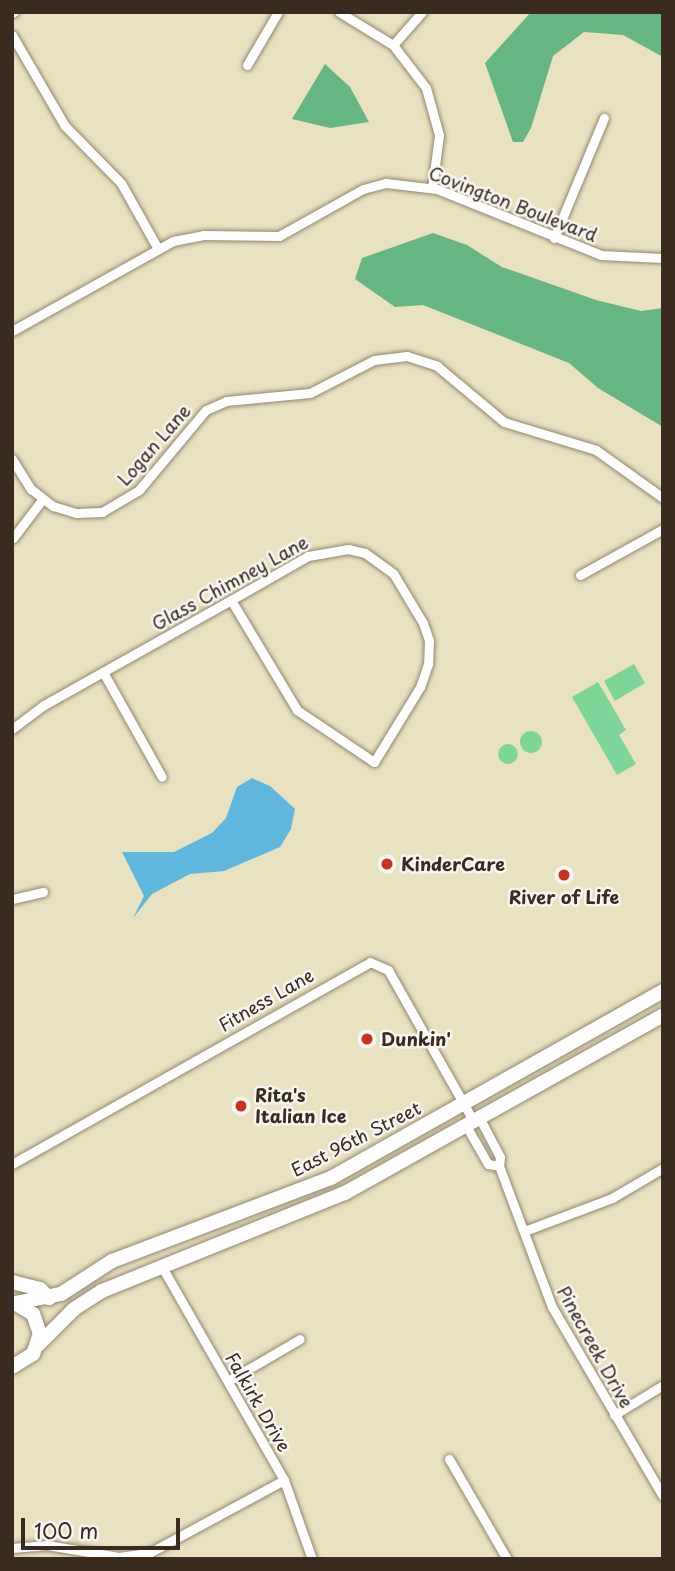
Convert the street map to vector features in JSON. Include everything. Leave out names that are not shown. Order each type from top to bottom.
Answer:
[{"type":"main road","name":"East 96th Street","points":[[14,1303],[49,1298],[112,1261],[331,1178],[663,991]]},
{"type":"main road","points":[[12,1367],[26,1362],[38,1345],[88,1299],[345,1193],[663,1015]]},
{"type":"main road","points":[[12,1282],[40,1289],[49,1298]]},
{"type":"main road","points":[[14,1303],[33,1314],[38,1345]]},
{"type":"street","points":[[247,65],[278,12]]},
{"type":"street","points":[[339,12],[393,45],[418,75],[437,117],[439,151],[432,188]]},
{"type":"street","points":[[393,45],[422,12]]},
{"type":"street","points":[[12,35],[65,126],[121,183],[158,249]]},
{"type":"street","points":[[554,238],[604,118]]},
{"type":"street","name":"Covington Boulevard","points":[[12,331],[158,249],[203,236],[279,236],[376,184],[400,182],[432,188],[601,255],[663,258]]},
{"type":"street","name":"Logan Lane","points":[[41,500],[75,513],[115,508],[139,490],[206,410],[239,399],[310,393],[374,360],[397,355],[419,357],[437,366],[504,422],[596,450],[663,498]]},
{"type":"street","points":[[12,459],[41,500],[13,538]]},
{"type":"street","points":[[580,575],[663,529]]},
{"type":"street","name":"Glass Chimney Lane","points":[[12,729],[103,671],[308,556],[333,549],[365,553],[393,573],[423,623],[430,652],[420,687],[374,762],[297,710],[231,600]]},
{"type":"street","points":[[103,671],[162,776]]},
{"type":"street","points":[[12,899],[43,892]]},
{"type":"street","name":"Fitness Lane","points":[[12,1164],[365,962],[376,962],[387,971],[472,1120]]},
{"type":"street","name":"Pinecreek Drive","points":[[472,1120],[488,1164],[499,1166]]},
{"type":"street","name":"Pinecreek Drive","points":[[472,1120],[500,1157],[499,1166],[527,1230],[552,1307],[663,1496]]},
{"type":"street","points":[[527,1230],[612,1198],[663,1168]]},
{"type":"street","name":"Falkirk Drive","points":[[162,1267],[284,1480],[312,1559]]},
{"type":"street","points":[[228,1381],[300,1339]]},
{"type":"street","points":[[614,1415],[663,1385]]},
{"type":"street","points":[[449,1459],[506,1559]]},
{"type":"street","points":[[12,1548],[47,1545],[119,1557],[149,1553],[284,1480]]},
{"type":"green space","points":[[531,12],[663,12],[663,57],[623,35],[584,32],[553,56],[531,128],[523,142],[513,142],[485,63]]},
{"type":"green space","points":[[325,64],[350,87],[369,122],[330,128],[292,119]]},
{"type":"green space","points":[[433,233],[467,245],[502,267],[596,300],[641,311],[663,308],[663,427],[598,388],[569,363],[423,305],[395,307],[355,279],[362,258]]},
{"type":"green space","points":[[634,664],[645,683],[615,701],[604,681]]},
{"type":"green space","points":[[598,682],[626,730],[619,735],[636,764],[617,775],[572,697]]},
{"type":"green space","points":[[531,731],[539,734],[542,742],[539,750],[531,753],[523,750],[520,742],[523,734]]},
{"type":"green space","points":[[508,744],[515,747],[518,754],[515,761],[508,764],[501,761],[498,754],[501,747]]},
{"type":"water","points":[[252,778],[270,786],[295,809],[291,829],[280,847],[224,871],[190,874],[152,894],[133,918],[144,896],[122,852],[174,852],[212,833],[226,818],[237,787]]},
{"type":"place","name":"KinderCare","points":[[387,864]]},
{"type":"place","name":"River of Life","points":[[564,875]]},
{"type":"place","name":"Dunkin'","points":[[367,1039]]},
{"type":"place","name":"Rita's Italian Ice","points":[[241,1106]]}]
